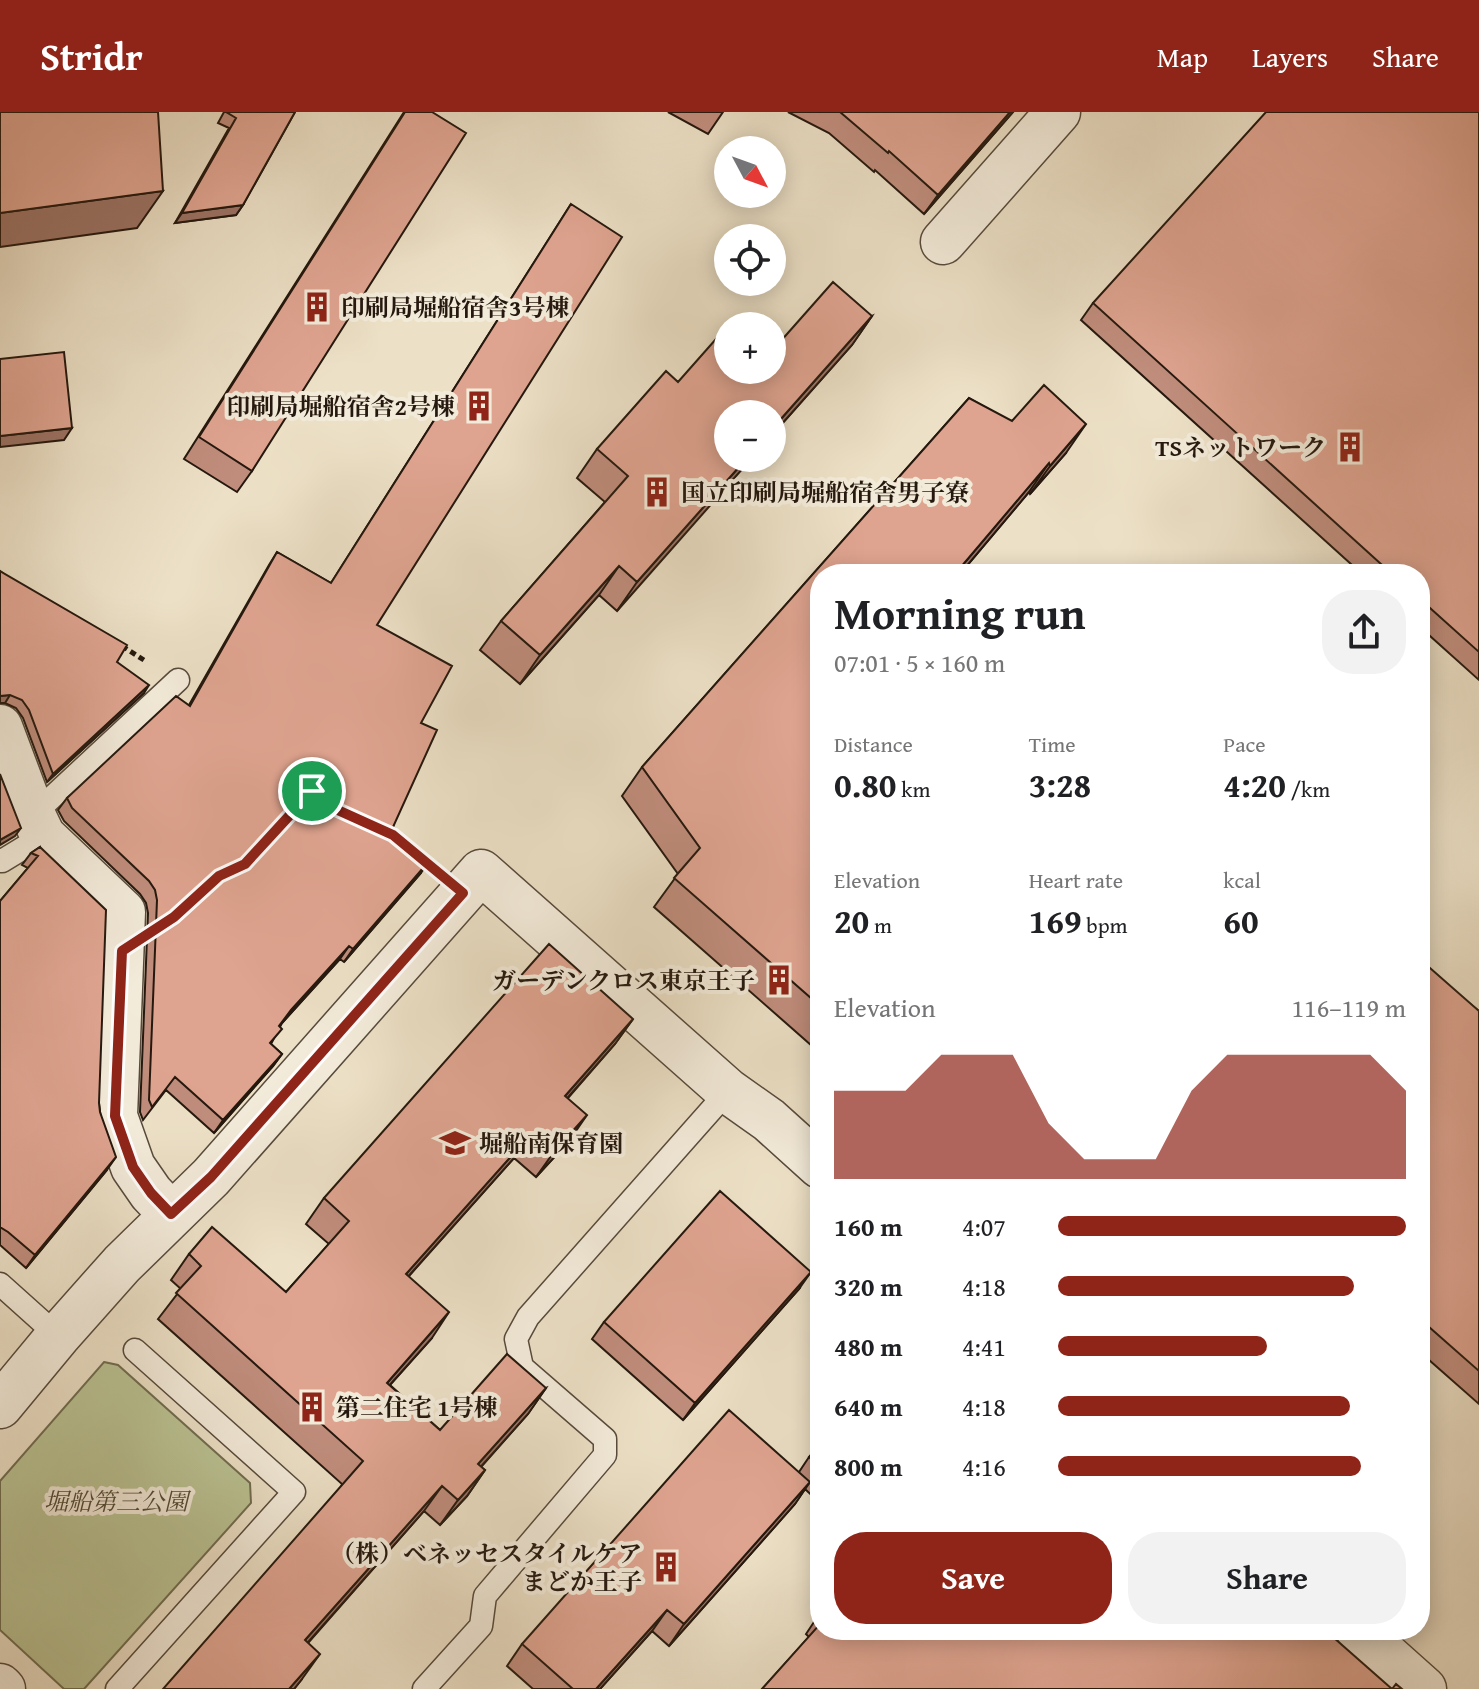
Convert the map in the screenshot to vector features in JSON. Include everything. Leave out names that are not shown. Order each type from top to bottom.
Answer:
[{"type":"street","points":[[943,242],[1058,112]]},
{"type":"street","points":[[0,727],[38,826],[123,912],[115,1116],[133,1167],[171,1214]]},
{"type":"street","points":[[0,1406],[122,1264],[211,1177],[481,872],[728,1091],[769,1120],[810,1157]]},
{"type":"street","points":[[1369,1640],[1424,1689]]},
{"type":"lane","points":[[0,860],[38,826],[178,680]]},
{"type":"lane","points":[[424,1689],[481,1626],[485,1596],[605,1455],[605,1439],[522,1367],[516,1339],[528,1317],[728,1091]]},
{"type":"lane","points":[[0,1284],[58,1336]]},
{"type":"lane","points":[[117,1689],[294,1492],[135,1350]]},
{"type":"path","points":[[110,639],[178,680]]},
{"type":"green space","name":"堀船第三公園","points":[[104,1362],[118,1365],[250,1483],[251,1503],[84,1689],[64,1689],[0,1630],[0,1481]]},
{"type":"building","points":[[0,112],[158,112],[163,191],[0,213]]},
{"type":"building","points":[[226,112],[295,112],[243,205],[182,213],[236,118]]},
{"type":"building","name":"印刷局堀船宿舎3号棟","points":[[405,112],[432,112],[466,133],[252,471],[199,437]]},
{"type":"building","points":[[840,112],[1010,112],[938,195]]},
{"type":"building","name":"TSネットワーク","points":[[1266,112],[1479,112],[1479,652],[1430,608],[1430,564],[1381,564],[1093,303]]},
{"type":"building","points":[[571,204],[622,237],[377,625],[452,666],[421,723],[437,730],[393,827],[430,860],[353,949],[349,946],[291,1010],[279,1026],[282,1029],[270,1043],[282,1054],[223,1120],[175,1077],[152,1107],[149,1100],[155,890],[72,808],[67,798],[176,696],[190,706],[277,552],[331,583]]},
{"type":"building","name":"国立印刷局堀船宿舎男子寮","points":[[833,282],[872,316],[786,413],[786,400],[714,400],[714,472],[735,472],[637,582],[619,566],[540,655],[501,621],[628,476],[597,449],[666,371],[678,382],[714,341],[714,384],[786,384],[786,335]]},
{"type":"building","points":[[64,352],[72,428],[0,436],[0,359]]},
{"type":"building","points":[[1044,385],[1086,424],[963,564],[822,564],[969,398],[1012,421]]},
{"type":"building","points":[[0,571],[127,645],[117,662],[149,685],[53,774],[29,710],[22,700],[10,695],[0,696]]},
{"type":"building","points":[[810,577],[810,997],[674,878],[700,848],[642,767]]},
{"type":"building","points":[[0,774],[21,828],[0,840]]},
{"type":"building","points":[[40,847],[106,910],[99,1103],[116,1157],[35,1255],[0,1227],[0,901],[38,856],[31,853]]},
{"type":"building","points":[[549,944],[633,1019],[565,1096],[587,1115],[554,1152],[532,1133],[406,1274],[449,1312],[387,1383],[440,1430],[507,1354],[546,1388],[478,1464],[485,1470],[458,1500],[442,1486],[305,1640],[320,1654],[289,1689],[163,1689],[363,1461],[176,1293],[201,1266],[189,1254],[212,1227],[286,1292],[349,1221],[324,1198]]},
{"type":"building","points":[[1430,968],[1479,1011],[1479,1371],[1430,1328]]},
{"type":"building","points":[[720,1191],[810,1271],[695,1403],[604,1322]]},
{"type":"building","name":"（株）ベネッセスタイルケア まどか王子","points":[[729,1410],[810,1482],[684,1624],[667,1610],[596,1689],[573,1689],[522,1644]]},
{"type":"building","points":[[810,1635],[810,1640],[1336,1640],[1392,1689],[762,1689]]},
{"type":"place","name":"印刷局堀船宿舎3号棟","points":[[317,307]]},
{"type":"place","name":"印刷局堀船宿舎2号棟","points":[[479,406]]},
{"type":"place","name":"TSネットワーク","points":[[1350,447]]},
{"type":"place","name":"国立印刷局堀船宿舎男子寮","points":[[657,492]]},
{"type":"place","name":"ガーデンクロス東京王子","points":[[779,980]]},
{"type":"place","name":"堀船南保育園","points":[[455,1143]]},
{"type":"place","name":"第二住宅 1号棟","points":[[312,1407]]},
{"type":"place","name":"（株）ベネッセスタイルケア まどか王子","points":[[666,1567]]},
{"type":"route","points":[[312,791],[331,807],[393,835],[463,893],[211,1177],[171,1214],[133,1167],[115,1116],[122,951],[174,917],[219,876],[245,864],[312,791]]}]
